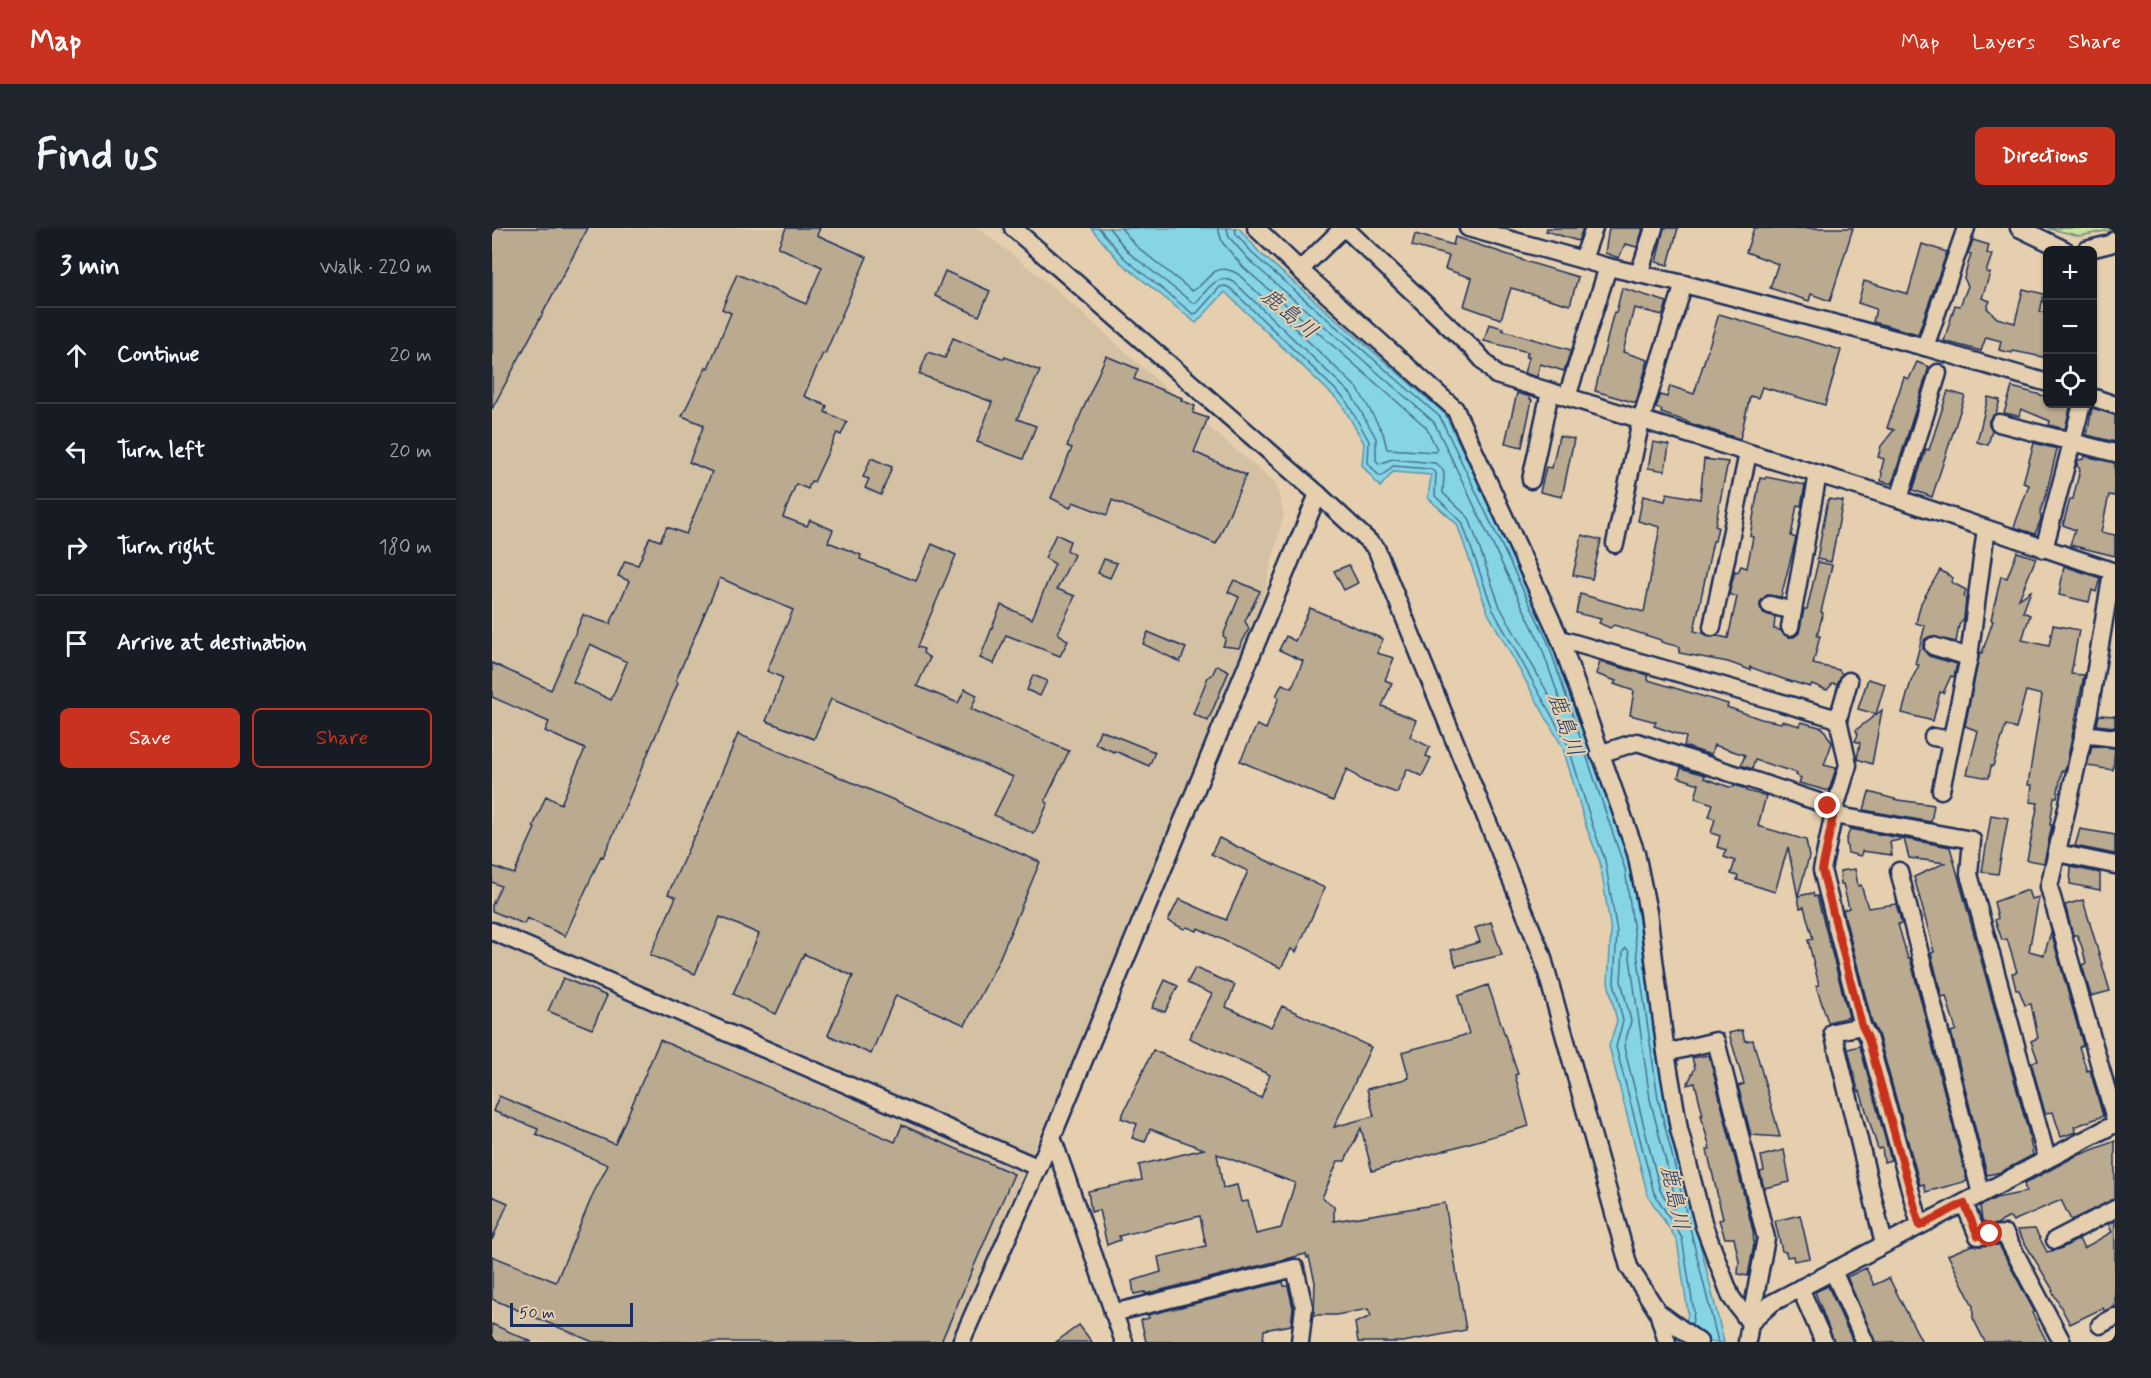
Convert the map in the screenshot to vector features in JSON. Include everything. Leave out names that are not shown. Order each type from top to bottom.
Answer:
[{"type":"street","points":[[1013,228],[1318,494],[1376,548],[1542,955],[1629,1267],[1658,1312],[1667,1342]]},
{"type":"street","points":[[1256,228],[1455,409],[1560,639],[1636,853],[1648,912],[1666,1053],[1680,1129],[1704,1226],[1731,1297],[1750,1323]]},
{"type":"street","points":[[1300,270],[1344,228],[1476,352],[1496,375],[1899,499],[2114,572],[2108,640],[2083,734],[2049,887],[2115,1119]]},
{"type":"street","points":[[1467,228],[1608,267],[1684,284],[1925,347],[2043,382]]},
{"type":"street","points":[[1583,259],[1594,228]]},
{"type":"street","points":[[1639,274],[1654,228]]},
{"type":"street","points":[[1925,347],[1966,228]]},
{"type":"street","points":[[2019,228],[2057,246]]},
{"type":"street","points":[[2097,247],[2110,244],[2115,240]]},
{"type":"street","points":[[1567,397],[1608,267]]},
{"type":"street","points":[[1615,544],[1641,420],[1684,284]]},
{"type":"street","points":[[1899,499],[1938,373]]},
{"type":"street","points":[[1531,480],[1550,392]]},
{"type":"street","points":[[2097,399],[2115,405]]},
{"type":"street","points":[[2044,549],[2081,408]]},
{"type":"street","points":[[1999,423],[2115,453]]},
{"type":"street","points":[[1712,627],[1748,453]]},
{"type":"street","points":[[1770,605],[1791,619],[1810,566],[1818,474]]},
{"type":"street","points":[[961,1342],[1052,1137],[1318,494]]},
{"type":"street","points":[[1941,790],[1969,657],[1986,529]]},
{"type":"street","points":[[1560,639],[1838,718]]},
{"type":"street","points":[[1934,646],[1969,657]]},
{"type":"street","points":[[1849,681],[1838,718],[1848,765],[1834,812],[1822,870],[1862,1026],[1868,1038],[1920,1226]]},
{"type":"street","points":[[2083,734],[2115,738]]},
{"type":"street","points":[[1934,736],[1952,740]]},
{"type":"street","points":[[1599,754],[1637,742],[1828,806],[1839,816],[1972,840],[1969,874],[2019,1031],[2047,1159]]},
{"type":"street","points":[[2057,853],[2115,865]]},
{"type":"street","points":[[1899,871],[1981,1194]]},
{"type":"street","points":[[492,931],[1037,1167]]},
{"type":"street","points":[[1862,1026],[1833,1032],[1884,1244]]},
{"type":"street","points":[[1666,1053],[1716,1041],[1766,1238],[1747,1342]]},
{"type":"street","points":[[1750,1323],[1772,1303],[2115,1124]]},
{"type":"street","points":[[1052,1137],[1124,1342]]},
{"type":"street","points":[[1964,1203],[1978,1236],[2005,1234],[2062,1342]]},
{"type":"street","points":[[2055,1240],[2115,1209]]},
{"type":"street","points":[[1113,1313],[1295,1268],[1304,1307],[1300,1342]]},
{"type":"street","points":[[1833,1271],[1865,1342]]},
{"type":"street","points":[[1800,1288],[1824,1342]]},
{"type":"street","points":[[1658,1312],[1699,1342]]},
{"type":"street","points":[[2100,1325],[2115,1317]]},
{"type":"shaded area","points":[[492,228],[978,228],[1051,285],[1226,442],[1275,482],[1284,514],[1254,633],[1136,918],[949,1342],[492,1342]]},
{"type":"green space","points":[[2047,228],[2112,228],[2080,236]]},
{"type":"water","name":"鹿島川","points":[[1091,228],[1239,228],[1259,252],[1445,414],[1552,638],[1631,867],[1664,1097],[1724,1342],[1683,1342],[1688,1313],[1677,1240],[1648,1196],[1609,1046],[1617,1021],[1608,982],[1611,932],[1600,862],[1587,829],[1563,748],[1488,613],[1457,524],[1428,498],[1431,475],[1393,472],[1380,487],[1362,465],[1364,443],[1341,403],[1225,292],[1196,323],[1120,262]]},
{"type":"building","points":[[492,228],[588,228],[492,409]]},
{"type":"building","points":[[786,228],[820,228],[817,235],[867,257],[804,396],[827,406],[825,412],[847,422],[841,435],[837,433],[814,482],[811,481],[808,489],[796,484],[783,517],[807,526],[810,520],[833,530],[828,542],[861,555],[860,559],[916,581],[932,544],[956,555],[917,647],[924,649],[923,653],[930,658],[917,686],[958,703],[965,689],[977,695],[971,709],[1069,751],[1045,801],[1048,803],[1034,834],[994,815],[1013,777],[831,699],[814,739],[766,721],[783,678],[767,671],[793,610],[720,578],[614,833],[603,857],[601,856],[565,936],[527,918],[524,924],[492,911],[492,905],[501,886],[492,882],[492,866],[514,874],[535,828],[533,827],[546,796],[561,804],[585,749],[545,731],[549,722],[492,697],[492,663],[551,690],[583,615],[610,624],[629,581],[618,576],[625,561],[638,565],[650,537],[660,541],[667,527],[686,534],[712,472],[689,462],[704,425],[682,416],[706,367],[708,368],[731,313],[722,309],[737,274],[806,304],[822,267],[778,247]],"holes":[[[590,644],[627,662],[611,700],[573,682]]]},
{"type":"building","points":[[1547,228],[1583,228],[1578,241],[1546,231]]},
{"type":"building","points":[[1609,228],[1643,229],[1637,247],[1625,244],[1619,258],[1605,253]]},
{"type":"building","points":[[1664,228],[1678,228],[1668,265],[1656,262]]},
{"type":"building","points":[[1754,228],[1853,228],[1830,301],[1811,294],[1809,301],[1770,288],[1778,264],[1746,252]]},
{"type":"building","points":[[1415,234],[1453,245],[1455,237],[1578,277],[1570,305],[1511,288],[1501,319],[1464,306],[1472,278],[1445,269],[1449,256],[1412,246]]},
{"type":"building","points":[[1973,240],[1989,245],[1987,253],[1992,255],[1986,272],[1990,273],[1982,298],[1990,301],[1987,308],[1997,318],[2015,323],[2023,289],[2043,294],[2040,312],[2043,312],[2043,357],[1999,350],[2001,341],[1986,337],[1981,351],[1944,341],[1955,305],[1960,306],[1968,286],[1964,278],[1971,254],[1968,253]]},
{"type":"building","points":[[1922,244],[1947,252],[1918,334],[1873,322],[1876,309],[1858,303],[1864,281],[1908,294]]},
{"type":"building","points":[[945,271],[990,291],[979,316],[935,296]]},
{"type":"building","points":[[1622,288],[1667,302],[1663,315],[1634,308],[1623,352],[1648,360],[1636,403],[1595,391],[1612,319],[1614,312],[1616,313]]},
{"type":"building","points":[[1719,314],[1841,350],[1825,405],[1762,387],[1758,398],[1750,396],[1740,439],[1661,413],[1662,410],[1656,408],[1660,395],[1667,397],[1670,386],[1694,394]]},
{"type":"building","points":[[1489,324],[1571,350],[1564,371],[1540,364],[1537,377],[1524,373],[1529,357],[1526,357],[1528,352],[1484,341]]},
{"type":"building","points":[[953,338],[1040,371],[1017,419],[1036,426],[1023,459],[977,442],[992,402],[919,374],[928,352],[945,358]]},
{"type":"building","points":[[1106,356],[1138,369],[1134,379],[1182,398],[1181,400],[1195,406],[1193,413],[1208,418],[1194,452],[1246,475],[1216,544],[1112,500],[1107,515],[1073,502],[1070,508],[1051,498],[1072,448],[1067,446]]},
{"type":"building","points":[[1917,362],[1929,367],[1892,484],[1881,481],[1884,459],[1878,457],[1881,446],[1894,430],[1887,428],[1904,377],[1909,379]]},
{"type":"building","points":[[2012,387],[2043,396],[2043,408],[2070,408],[2065,429],[2049,425],[2050,421],[2021,409],[2019,416],[2004,413]]},
{"type":"building","points":[[1948,391],[1965,396],[1932,497],[1913,490]]},
{"type":"building","points":[[1517,393],[1531,397],[1532,400],[1522,447],[1505,443]]},
{"type":"building","points":[[1988,397],[2000,400],[1996,413],[1989,420],[1992,430],[1988,445],[1977,442]]},
{"type":"building","points":[[2092,408],[2115,415],[2115,442],[2087,435]]},
{"type":"building","points":[[1559,436],[1574,439],[1562,497],[1540,492],[1546,467],[1552,468]]},
{"type":"building","points":[[1653,442],[1669,445],[1665,471],[1648,468]]},
{"type":"building","points":[[2034,443],[2057,449],[2040,512],[2041,519],[2035,534],[2014,527],[2029,485],[2023,483]]},
{"type":"building","points":[[2085,456],[2115,463],[2115,496],[2109,495],[2101,532],[2115,535],[2115,556],[2070,545],[2075,530],[2063,525],[2070,499],[2073,499],[2080,469],[2077,466],[2078,460],[2084,459]]},
{"type":"building","points":[[871,458],[892,467],[881,495],[865,488],[869,479],[863,477]]},
{"type":"building","points":[[1704,459],[1728,462],[1715,526],[1718,527],[1694,631],[1709,637],[1728,638],[1737,597],[1729,594],[1735,571],[1738,572],[1741,566],[1747,568],[1760,478],[1765,479],[1766,477],[1805,485],[1801,506],[1797,505],[1791,536],[1796,538],[1781,597],[1767,595],[1760,602],[1760,607],[1763,613],[1775,617],[1774,629],[1780,630],[1788,637],[1794,637],[1799,633],[1804,609],[1807,609],[1818,562],[1832,565],[1821,612],[1823,613],[1817,636],[1820,636],[1813,664],[1839,670],[1842,674],[1837,684],[1833,683],[1827,690],[1812,684],[1810,687],[1783,679],[1750,667],[1750,670],[1728,662],[1679,653],[1680,647],[1614,625],[1610,628],[1599,623],[1601,619],[1576,613],[1580,594],[1644,612],[1660,527],[1638,521],[1643,496],[1665,501],[1667,493],[1700,499]]},
{"type":"building","points":[[1828,499],[1843,501],[1831,562],[1817,559]]},
{"type":"building","points":[[1056,534],[1070,541],[1067,550],[1074,555],[1057,589],[1075,596],[1058,633],[1068,641],[1060,656],[1006,635],[994,664],[980,658],[1001,605],[1032,619],[1055,564],[1045,558]]},
{"type":"building","points":[[1582,535],[1601,540],[1592,579],[1573,575]]},
{"type":"building","points":[[2017,552],[2036,558],[2019,599],[2031,591],[2023,612],[2030,615],[2022,640],[2049,646],[2053,625],[2079,630],[2071,674],[2084,675],[2067,763],[2064,771],[2062,770],[2057,797],[2054,797],[2050,825],[2052,825],[2044,863],[2027,860],[2038,803],[2030,802],[2032,785],[2028,785],[2042,695],[2026,691],[2016,729],[2006,725],[1989,778],[1967,774],[1978,731],[1965,726],[1980,652],[1982,653],[1993,621],[1991,620],[2001,576],[2007,578]]},
{"type":"building","points":[[1104,559],[1117,563],[1110,578],[1098,573]]},
{"type":"building","points":[[1349,565],[1358,583],[1344,590],[1334,571]]},
{"type":"building","points":[[2064,566],[2100,578],[2096,592],[2092,590],[2089,602],[2059,595]]},
{"type":"building","points":[[1940,570],[1953,578],[1951,582],[1966,590],[1964,597],[1966,599],[1964,618],[1959,625],[1956,642],[1931,636],[1925,639],[1923,644],[1923,649],[1929,656],[1957,664],[1954,677],[1951,676],[1943,693],[1940,692],[1933,721],[1902,713],[1911,681],[1919,665],[1915,664],[1925,626],[1916,623],[1921,603]]},
{"type":"building","points":[[1234,580],[1260,591],[1245,621],[1249,629],[1239,648],[1223,646],[1226,638],[1223,636],[1239,597],[1228,592]]},
{"type":"building","points":[[1310,608],[1383,639],[1377,653],[1394,658],[1385,680],[1392,683],[1382,706],[1416,720],[1410,737],[1430,747],[1426,756],[1431,758],[1422,776],[1407,769],[1397,793],[1363,781],[1347,769],[1333,801],[1240,761],[1257,725],[1266,729],[1282,684],[1292,688],[1303,661],[1279,650],[1286,636],[1295,641]]},
{"type":"building","points":[[1148,632],[1186,648],[1180,662],[1143,644]]},
{"type":"building","points":[[1600,662],[1648,675],[1648,680],[1728,704],[1727,707],[1761,719],[1800,726],[1801,722],[1823,728],[1832,743],[1824,765],[1836,768],[1829,791],[1799,783],[1801,778],[1796,775],[1797,773],[1755,760],[1752,769],[1741,765],[1745,755],[1714,745],[1711,755],[1684,746],[1686,737],[1654,726],[1656,722],[1630,715],[1634,691],[1596,674]]},
{"type":"building","points":[[1217,665],[1229,671],[1208,721],[1193,714],[1208,677],[1212,675]]},
{"type":"building","points":[[1033,675],[1047,681],[1040,696],[1027,690]]},
{"type":"building","points":[[1868,679],[1885,684],[1876,714],[1858,709]]},
{"type":"building","points":[[1882,710],[1872,764],[1857,759],[1860,743],[1855,741],[1858,735],[1856,730]]},
{"type":"building","points":[[2099,715],[2115,716],[2115,727],[2097,725]]},
{"type":"building","points":[[1100,730],[1155,752],[1149,766],[1095,744]]},
{"type":"building","points":[[738,734],[1040,862],[998,962],[965,1025],[896,995],[871,1054],[828,1035],[853,976],[804,954],[776,1014],[733,994],[759,934],[720,917],[695,974],[650,955],[676,897],[668,894]]},
{"type":"building","points":[[2092,746],[2115,748],[2113,770],[2087,766]]},
{"type":"building","points":[[1681,768],[1705,775],[1704,778],[1729,787],[1734,787],[1734,785],[1766,796],[1758,826],[1806,840],[1809,857],[1798,896],[1813,893],[1814,897],[1817,896],[1849,1017],[1828,1022],[1816,986],[1819,985],[1808,940],[1813,939],[1804,907],[1800,908],[1788,847],[1775,892],[1737,880],[1738,876],[1731,874],[1735,861],[1724,857],[1726,850],[1717,847],[1720,836],[1711,833],[1715,819],[1709,817],[1713,804],[1695,798],[1699,784],[1678,777]]},
{"type":"building","points":[[1869,792],[1898,800],[1934,805],[1931,822],[1864,810]]},
{"type":"building","points":[[1991,815],[2008,818],[1998,874],[1982,872]]},
{"type":"building","points":[[1850,829],[1950,847],[2033,1155],[2001,1172],[1987,1175],[1951,1032],[1956,1030],[1946,996],[1942,997],[1931,953],[1934,952],[1914,877],[1945,863],[1909,858],[1904,839],[1890,842],[1892,855],[1862,851],[1861,856],[1848,853],[1846,841]]},
{"type":"building","points":[[2080,829],[2115,835],[2115,854],[2075,846]]},
{"type":"building","points":[[1219,838],[1325,888],[1296,952],[1291,949],[1281,968],[1198,928],[1197,931],[1187,927],[1184,929],[1168,921],[1179,899],[1226,920],[1248,871],[1211,854]]},
{"type":"building","points":[[2071,867],[2100,873],[2100,890],[2070,884]]},
{"type":"building","points":[[1855,869],[1858,886],[1861,885],[1868,908],[1896,904],[1902,924],[1898,924],[1908,959],[1910,958],[1967,1181],[1926,1192],[1924,1184],[1920,1185],[1878,1034],[1872,1022],[1843,910],[1849,908],[1843,884],[1841,885],[1840,871]]},
{"type":"building","points":[[2028,890],[2031,899],[2039,897],[2029,951],[2044,955],[2051,932],[2083,1045],[2079,1047],[2087,1071],[2090,1070],[2103,1116],[2074,1127],[2076,1132],[2061,1137],[2053,1112],[2045,1113],[2031,1062],[2038,1061],[2031,1041],[2038,1038],[2031,1004],[2025,1005],[2019,990],[2016,990],[2012,973],[2017,972],[2007,939],[2002,940],[1995,920],[1998,918],[1994,902]]},
{"type":"building","points":[[2083,900],[2110,991],[2091,996],[2082,965],[2086,963],[2082,947],[2077,935],[2073,935],[2065,905]]},
{"type":"building","points":[[1491,922],[1502,955],[1456,966],[1451,950],[1480,942],[1475,928]]},
{"type":"building","points":[[1195,968],[1235,985],[1226,1007],[1271,1027],[1282,1006],[1371,1047],[1334,1127],[1374,1116],[1367,1089],[1409,1078],[1402,1052],[1469,1034],[1458,996],[1488,985],[1518,1074],[1515,1075],[1529,1126],[1372,1171],[1361,1128],[1345,1161],[1338,1161],[1322,1198],[1334,1206],[1334,1221],[1445,1203],[1466,1330],[1403,1342],[1358,1342],[1355,1323],[1371,1316],[1368,1309],[1336,1315],[1314,1315],[1315,1282],[1309,1257],[1307,1258],[1306,1254],[1145,1294],[1145,1292],[1134,1294],[1132,1281],[1161,1272],[1158,1257],[1206,1246],[1200,1216],[1119,1236],[1120,1240],[1107,1245],[1099,1210],[1091,1212],[1088,1191],[1142,1180],[1139,1165],[1204,1149],[1150,1129],[1145,1142],[1132,1138],[1137,1124],[1121,1118],[1153,1050],[1261,1098],[1270,1075],[1189,1038],[1212,994],[1187,983]],"holes":[[[1217,1154],[1295,1183],[1281,1228],[1256,1234],[1248,1201],[1241,1202],[1237,1185],[1223,1188]]]},
{"type":"building","points":[[563,978],[607,996],[592,1029],[548,1011]]},
{"type":"building","points":[[1165,980],[1178,986],[1165,1012],[1152,1008]]},
{"type":"building","points":[[1742,1030],[1745,1041],[1753,1040],[1780,1137],[1751,1135],[1738,1086],[1744,1084],[1729,1033]]},
{"type":"building","points":[[660,1040],[895,1142],[902,1125],[1014,1174],[941,1342],[593,1342],[492,1299],[492,1256],[556,1282],[594,1192],[608,1165],[536,1134],[538,1129],[493,1111],[499,1096],[615,1144]]},
{"type":"building","points":[[1860,1046],[1891,1160],[1884,1162],[1882,1148],[1878,1149],[1860,1091],[1858,1091],[1848,1049]]},
{"type":"building","points":[[1709,1055],[1753,1231],[1754,1244],[1748,1276],[1738,1274],[1739,1261],[1734,1238],[1725,1238],[1719,1220],[1723,1219],[1707,1150],[1710,1149],[1701,1115],[1703,1115],[1695,1083],[1687,1085],[1695,1068],[1692,1058]]},
{"type":"building","points":[[2115,1141],[2115,1199],[2071,1220],[2061,1200],[2013,1221],[2010,1217],[1997,1224],[1989,1225],[1982,1220],[1980,1206],[1996,1198],[2026,1192],[2024,1184],[2074,1157]]},
{"type":"building","points":[[1784,1150],[1790,1182],[1764,1188],[1760,1172],[1764,1171],[1761,1156]]},
{"type":"building","points":[[492,1196],[508,1203],[492,1240]]},
{"type":"building","points":[[1800,1215],[1810,1258],[1794,1261],[1793,1256],[1787,1257],[1786,1252],[1782,1251],[1775,1221]]},
{"type":"building","points":[[2115,1221],[2115,1307],[2104,1311],[2103,1308],[2070,1324],[2053,1290],[2017,1230],[2035,1229],[2047,1252],[2060,1249],[2079,1239],[2084,1248],[2112,1232],[2108,1224]]},
{"type":"building","points":[[1972,1245],[1999,1245],[2034,1311],[2032,1313],[2047,1342],[1985,1342],[1973,1318],[1973,1306],[1948,1255]]},
{"type":"building","points":[[1866,1268],[1874,1285],[1889,1278],[1922,1342],[1875,1342],[1847,1277]]},
{"type":"building","points":[[1283,1282],[1284,1286],[1288,1286],[1293,1308],[1291,1325],[1264,1330],[1263,1342],[1146,1342],[1141,1320],[1149,1318],[1148,1315]]},
{"type":"building","points":[[1828,1286],[1853,1342],[1834,1342],[1815,1292]]},
{"type":"building","points":[[492,1324],[532,1342],[492,1342]]},
{"type":"building","points":[[1079,1325],[1092,1342],[1056,1342]]},
{"type":"route","points":[[1828,806],[1834,812],[1822,870],[1862,1026],[1868,1038],[1920,1226],[1964,1203],[1978,1236],[1990,1234]]}]
